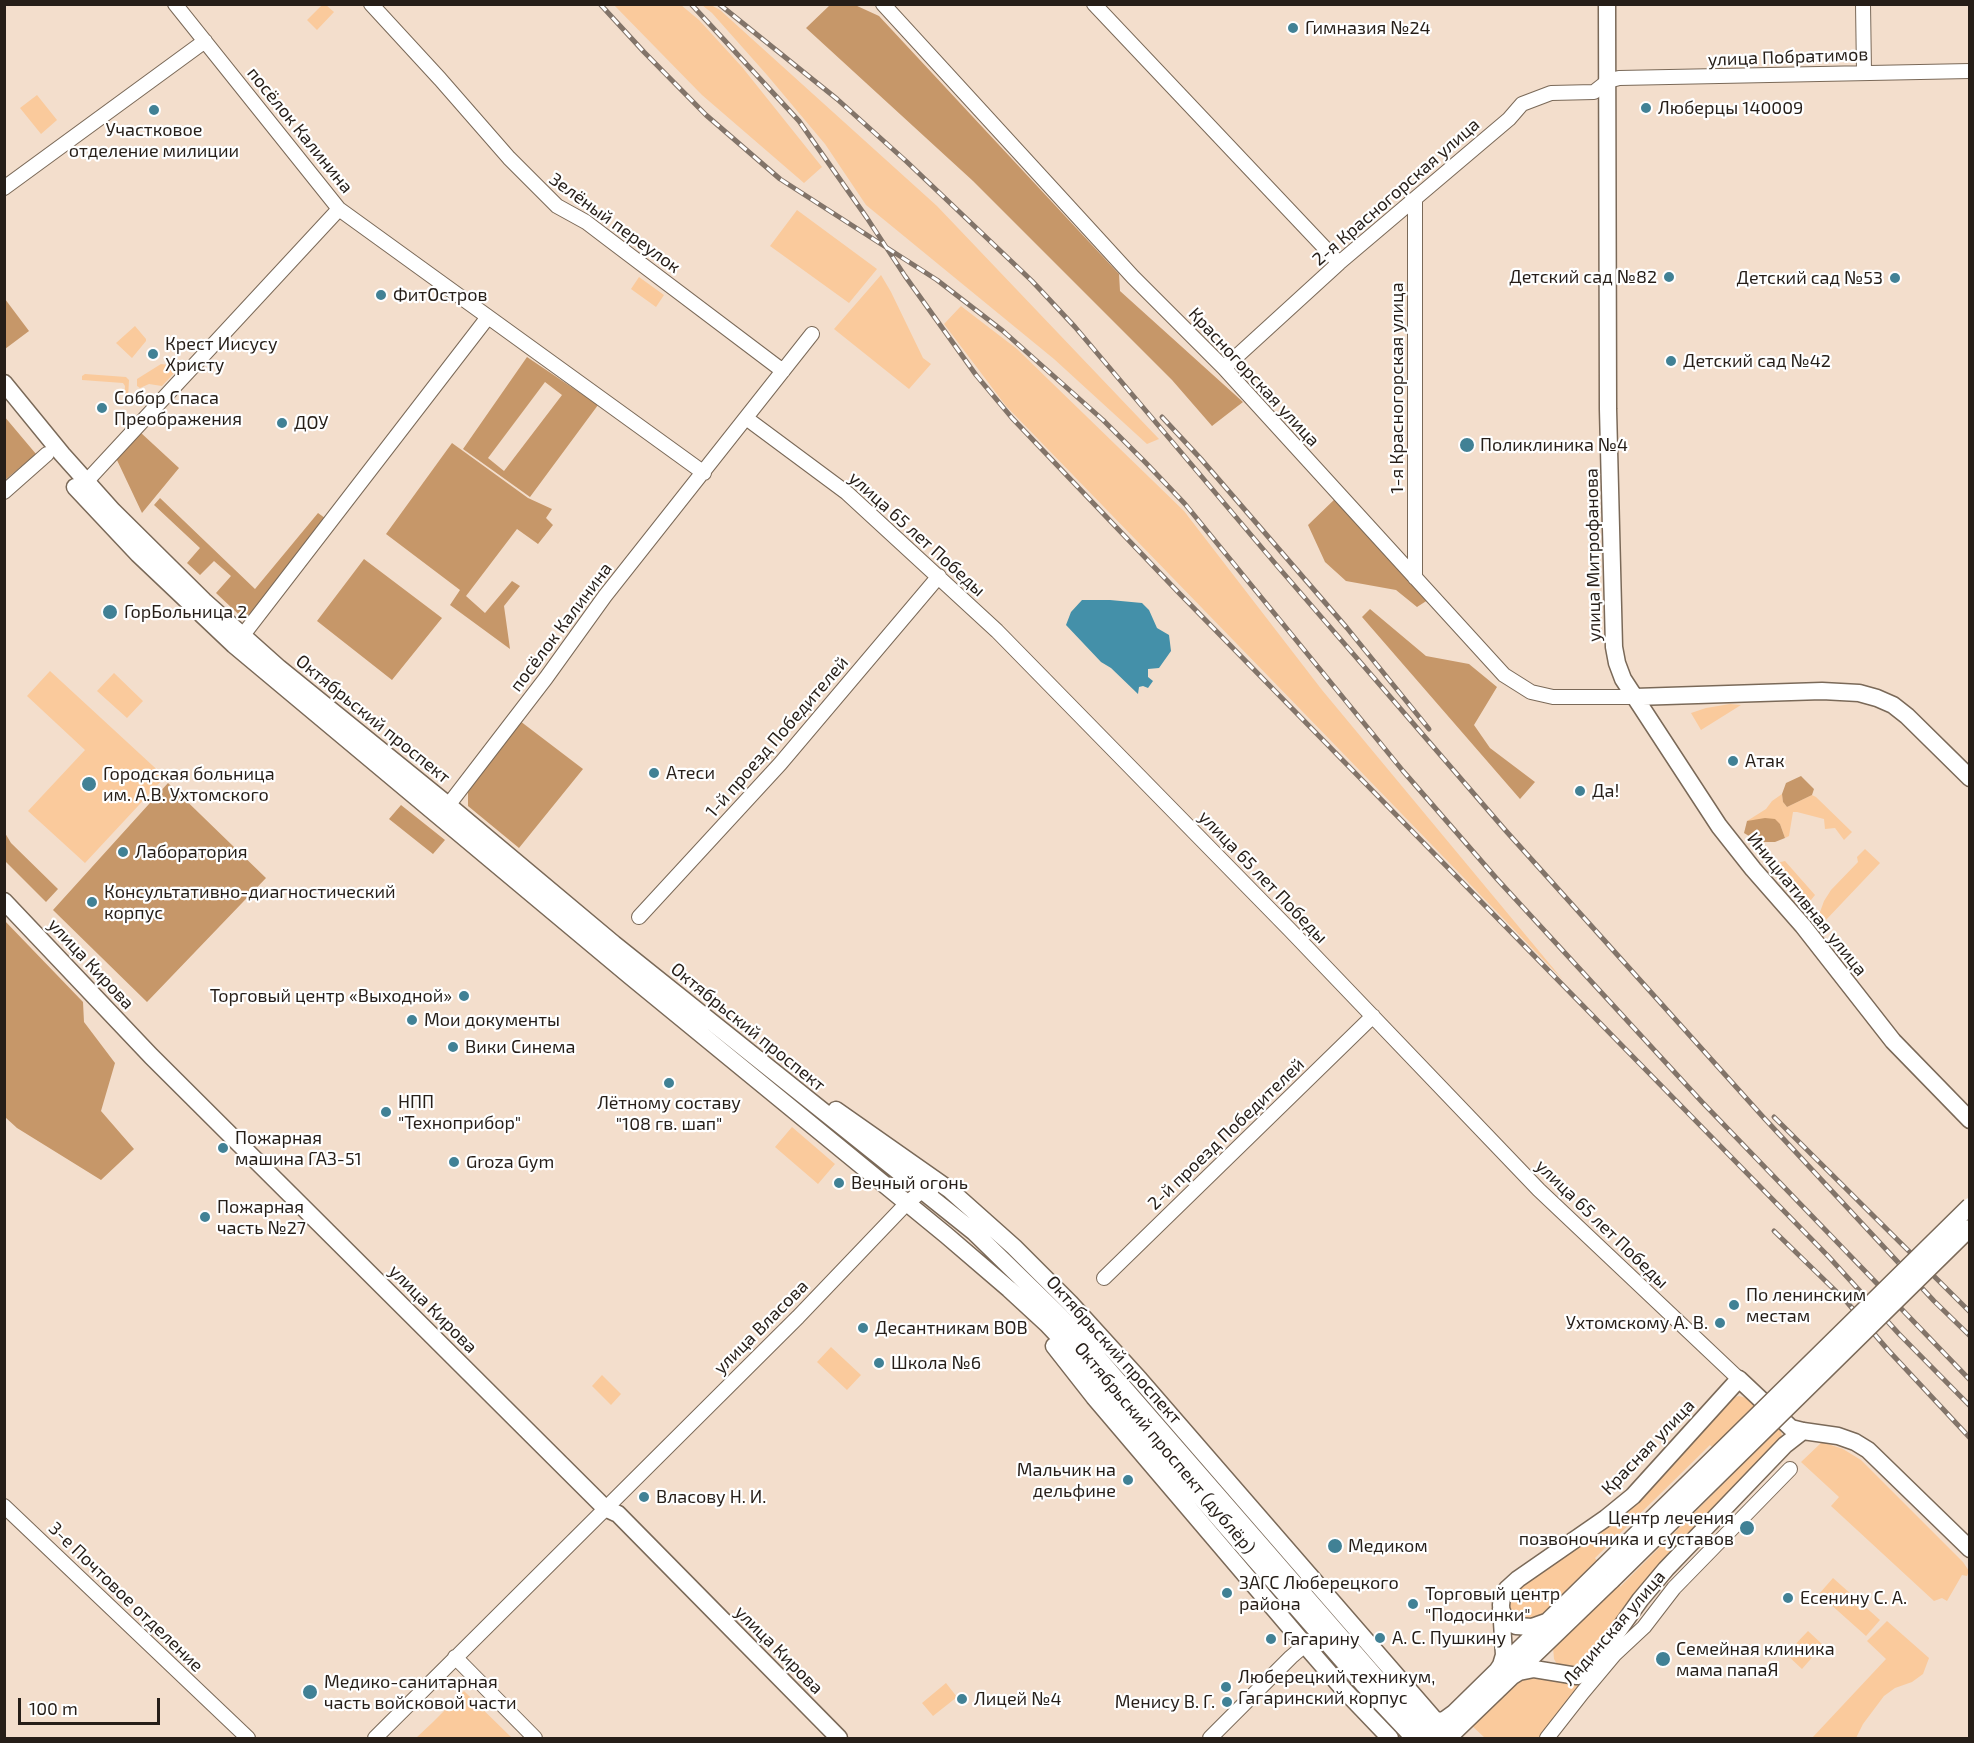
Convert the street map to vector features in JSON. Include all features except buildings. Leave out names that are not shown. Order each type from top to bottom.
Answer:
[{"type":"main road","name":"улица Митрофанова","points":[[1607,4],[1608,409],[1614,647],[1623,679],[1635,697]]},
{"type":"main road","name":"Октябрьский проспект","points":[[4,382],[85,483],[153,552],[243,635],[630,976],[907,1203],[1047,1324],[1370,1680],[1433,1738]]},
{"type":"main road","name":"Октябрьский проспект","points":[[4,400],[46,454],[106,521],[234,645],[614,944],[756,1060],[974,1232],[1065,1322],[1370,1680],[1414,1738]]},
{"type":"main road","points":[[1635,697],[1822,691],[1859,693],[1893,705],[1970,778]]},
{"type":"main road","name":"Инициативная улица","points":[[1635,697],[1699,797],[1742,856],[1803,926],[1893,1041],[1967,1114]]},
{"type":"main road","name":"улица Кирова","points":[[4,901],[151,1056],[606,1508],[618,1514],[839,1738]]},
{"type":"main road","name":"Октябрьский проспект (дублёр)","points":[[756,1060],[853,1121],[950,1190],[1014,1247],[1078,1311],[1171,1415],[1451,1738]]},
{"type":"main road","points":[[1607,1573],[1970,1206]]},
{"type":"main road","points":[[1451,1738],[1504,1674],[1550,1628],[1970,1228]]},
{"type":"main road","name":"Октябрьский проспект (дублёр)","points":[[1009,1289],[1094,1397],[1305,1646],[1390,1738]]},
{"type":"main road","points":[[1739,1379],[1788,1426],[1803,1431],[1838,1436],[1868,1450],[1970,1549]]},
{"type":"main road","name":"Красная улица","points":[[1501,1605],[1504,1592],[1518,1579],[1633,1496],[1739,1379]]},
{"type":"main road","name":"Лядинская улица","points":[[1504,1674],[1534,1670],[1576,1676],[1591,1669],[1640,1600],[1666,1569],[1785,1446],[1803,1431]]},
{"type":"main road","points":[[1501,1605],[1504,1674]]},
{"type":"main road","points":[[1501,1605],[1505,1618],[1516,1626],[1541,1625],[1550,1628]]},
{"type":"main road","points":[[1550,1628],[1549,1657],[1552,1665],[1562,1674]]},
{"type":"main road","points":[[1435,1720],[1443,1720],[1454,1713],[1504,1674]]},
{"type":"street","name":"посёлок Калинина","points":[[175,4],[339,209],[704,473]]},
{"type":"street","name":"Зелёный переулок","points":[[371,4],[509,159],[557,206],[586,222],[783,371]]},
{"type":"street","name":"Красногорская улица","points":[[883,4],[1128,272],[1224,368],[1504,675],[1531,692],[1565,698],[1635,697]]},
{"type":"street","points":[[1094,4],[1339,263]]},
{"type":"street","points":[[1863,4],[1864,72]]},
{"type":"street","points":[[4,188],[205,41]]},
{"type":"street","name":"улица Побратимов","points":[[1608,81],[1619,78],[1970,71]]},
{"type":"street","name":"2-я Красногорская улица","points":[[1224,368],[1339,263],[1509,118],[1522,104],[1551,93],[1594,92],[1608,81]]},
{"type":"street","name":"1-я Красногорская улица","points":[[1415,199],[1415,578]]},
{"type":"street","points":[[85,483],[339,209]]},
{"type":"street","points":[[243,635],[488,317]]},
{"type":"street","name":"посёлок Калинина","points":[[444,810],[546,678],[605,596],[812,334]]},
{"type":"street","name":"улица 65 лет Победы","points":[[746,418],[847,493],[939,576],[1029,664],[1373,1016],[1539,1190],[1739,1379]]},
{"type":"street","points":[[4,492],[46,454]]},
{"type":"street","name":"1-й проезд Победителей","points":[[639,918],[780,764],[939,576]]},
{"type":"street","name":"2-й проезд Победителей","points":[[1104,1278],[1373,1016]]},
{"type":"street","points":[[923,1190],[936,1188],[950,1190]]},
{"type":"street","name":"улица Власова","points":[[606,1508],[798,1317],[907,1203],[923,1190]]},
{"type":"street","name":"Лядинская улица","points":[[1547,1738],[1614,1655],[1644,1627],[1674,1588],[1790,1469]]},
{"type":"street","name":"3-е Почтовое отделение","points":[[4,1506],[248,1738]]},
{"type":"street","points":[[375,1738],[606,1508]]},
{"type":"street","points":[[1210,1738],[1291,1657],[1305,1646]]},
{"type":"street","points":[[455,1657],[535,1738]]},
{"type":"shaded area","points":[[322,5],[326,5],[334,12],[317,30],[307,20]]},
{"type":"shaded area","points":[[614,5],[681,5],[699,20],[742,67],[822,167],[804,183],[702,95]]},
{"type":"shaded area","points":[[702,5],[711,5],[720,10],[937,206],[1159,439],[1147,444],[1054,359],[866,205],[825,144],[767,75],[712,13]]},
{"type":"shaded area","points":[[830,5],[855,5],[879,16],[1119,274],[1120,291],[1243,402],[1212,426],[1172,380],[973,181],[806,28]]},
{"type":"shaded area","points":[[37,95],[57,120],[41,134],[20,108]]},
{"type":"shaded area","points":[[797,210],[877,269],[849,303],[770,246]]},
{"type":"shaded area","points":[[881,275],[923,358],[931,364],[909,389],[834,329]]},
{"type":"shaded area","points":[[639,277],[664,295],[656,307],[631,289]]},
{"type":"shaded area","points":[[5,299],[29,331],[5,349]]},
{"type":"shaded area","points":[[961,306],[1017,349],[1184,511],[1322,690],[1563,980],[1006,406],[944,324]]},
{"type":"shaded area","points":[[135,326],[146,341],[132,358],[116,343]]},
{"type":"shaded area","points":[[527,357],[598,405],[530,497],[463,449]],"holes":[[[545,382],[562,395],[504,471],[488,458]]]},
{"type":"shaded area","points":[[161,364],[169,365],[175,372],[162,386],[149,384],[140,388],[137,386],[137,379]]},
{"type":"shaded area","points":[[85,374],[126,377],[129,380],[128,398],[124,398],[123,383],[82,380]]},
{"type":"shaded area","points":[[4,416],[36,454],[5,480],[4,480]]},
{"type":"shaded area","points":[[140,432],[179,468],[142,513],[116,458]]},
{"type":"shaded area","points":[[452,443],[528,498],[552,509],[546,518],[553,525],[538,544],[517,529],[466,596],[485,613],[512,581],[520,586],[504,606],[510,649],[450,605],[460,590],[386,534]]},
{"type":"shaded area","points":[[1337,497],[1431,598],[1417,607],[1396,590],[1346,581],[1325,562],[1308,525]]},
{"type":"shaded area","points":[[160,498],[255,589],[318,513],[329,521],[250,625],[216,593],[231,576],[214,561],[200,575],[187,563],[200,548],[154,505]]},
{"type":"shaded area","points":[[364,559],[442,618],[392,680],[317,621]]},
{"type":"shaded area","points":[[1370,609],[1426,656],[1469,664],[1497,687],[1474,725],[1490,748],[1535,782],[1520,799],[1362,617]]},
{"type":"shaded area","points":[[50,671],[165,777],[85,863],[28,811],[85,750],[27,696]]},
{"type":"shaded area","points":[[114,673],[143,701],[127,718],[97,691]]},
{"type":"shaded area","points":[[1730,704],[1741,705],[1701,730],[1691,713],[1706,708]]},
{"type":"shaded area","points":[[520,721],[583,769],[519,848],[468,806],[468,792]]},
{"type":"shaded area","points":[[1801,776],[1814,789],[1812,795],[1787,807],[1783,802],[1782,794],[1786,783]]},
{"type":"shaded area","points":[[168,783],[266,878],[147,1002],[53,910]]},
{"type":"shaded area","points":[[1782,794],[1783,802],[1787,807],[1812,795],[1816,797],[1852,832],[1844,840],[1835,828],[1825,829],[1824,819],[1797,812],[1793,812],[1789,836],[1785,838],[1780,824],[1747,821],[1766,809]]},
{"type":"shaded area","points":[[401,805],[445,840],[433,854],[389,819]]},
{"type":"shaded area","points":[[1775,819],[1780,824],[1785,838],[1775,842],[1759,842],[1744,833],[1747,821]]},
{"type":"shaded area","points":[[5,833],[11,843],[58,889],[46,902],[5,861]]},
{"type":"shaded area","points":[[1865,849],[1880,863],[1824,922],[1820,912],[1824,901],[1831,890],[1858,862],[1857,857]]},
{"type":"shaded area","points":[[1785,861],[1815,895],[1807,905],[1772,864]]},
{"type":"shaded area","points":[[4,920],[83,1002],[84,1022],[115,1063],[101,1111],[134,1149],[101,1180],[17,1128],[5,1117]]},
{"type":"shaded area","points":[[792,1127],[835,1164],[818,1184],[775,1147]]},
{"type":"shaded area","points":[[831,1347],[861,1375],[847,1390],[817,1362]]},
{"type":"shaded area","points":[[602,1375],[621,1394],[611,1405],[592,1386]]},
{"type":"shaded area","points":[[1739,1396],[1750,1399],[1780,1427],[1781,1442],[1580,1670],[1558,1666],[1554,1659],[1553,1647],[1617,1581],[1620,1587],[1736,1471],[1710,1445],[1595,1558],[1598,1563],[1536,1623],[1508,1615],[1508,1595],[1608,1522],[1731,1398]]},
{"type":"shaded area","points":[[1822,1442],[1843,1449],[1861,1460],[1963,1562],[1969,1571],[1967,1576],[1962,1575],[1947,1601],[1942,1598],[1934,1601],[1831,1506],[1839,1497],[1801,1462]]},
{"type":"shaded area","points":[[1833,1578],[1880,1620],[1866,1636],[1819,1594]]},
{"type":"shaded area","points":[[1887,1621],[1929,1658],[1923,1674],[1884,1696],[1863,1724],[1856,1738],[1812,1738],[1886,1659],[1867,1641]]},
{"type":"shaded area","points":[[1808,1631],[1823,1645],[1802,1669],[1786,1654]]},
{"type":"shaded area","points":[[1525,1675],[1577,1681],[1579,1687],[1539,1738],[1485,1738],[1470,1724]]},
{"type":"shaded area","points":[[946,1683],[957,1697],[933,1716],[922,1703]]},
{"type":"shaded area","points":[[464,1691],[512,1738],[416,1738],[433,1722]]},
{"type":"water","points":[[1082,600],[1142,603],[1149,610],[1157,628],[1169,635],[1171,651],[1159,668],[1148,669],[1148,677],[1153,681],[1148,688],[1139,687],[1138,694],[1111,668],[1101,662],[1066,625],[1071,612]]},
{"type":"railway","points":[[600,4],[706,115],[780,179],[937,280],[1003,331],[1103,420],[1146,463],[1185,504],[1403,771],[1497,879],[1702,1102],[1970,1380]]},
{"type":"railway","points":[[691,4],[799,121],[905,276],[976,375],[1012,418],[1178,592],[1828,1256],[1899,1334],[1970,1406]]},
{"type":"railway","points":[[719,4],[837,99],[1032,281],[1075,327],[1506,831],[1764,1118],[1934,1301],[1970,1336]]},
{"type":"railway","points":[[1162,417],[1347,628],[1429,729]]},
{"type":"railway","points":[[1774,1117],[1970,1312]]},
{"type":"railway","points":[[1774,1231],[1846,1301],[1970,1438]]},
{"type":"place","name":"Гимназия №24","points":[[1293,28]]},
{"type":"place","name":"Люберцы 140009","points":[[1646,108]]},
{"type":"place","name":"Участковое отделение милиции","points":[[154,110]]},
{"type":"place","name":"Детский сад №82","points":[[1669,277]]},
{"type":"place","name":"Детский сад №53","points":[[1895,278]]},
{"type":"place","name":"ФитОстров","points":[[381,295]]},
{"type":"place","name":"Крест Иисусу Христу","points":[[153,354]]},
{"type":"place","name":"Детский сад №42","points":[[1671,361]]},
{"type":"place","name":"Собор Спаса Преображения","points":[[102,408]]},
{"type":"place","name":"ДОУ","points":[[282,423]]},
{"type":"place","name":"Поликлиника №4","points":[[1467,445]]},
{"type":"place","name":"ГорБольница 2","points":[[110,612]]},
{"type":"place","name":"Атак","points":[[1733,761]]},
{"type":"place","name":"Атеси","points":[[654,773]]},
{"type":"place","name":"Городская больница им. А.В. Ухтомского","points":[[89,784]]},
{"type":"place","name":"Да!","points":[[1580,791]]},
{"type":"place","name":"Лаборатория","points":[[123,852]]},
{"type":"place","name":"Консультативно-диагностический корпус","points":[[92,902]]},
{"type":"place","name":"Торговый центр «Выходной»","points":[[464,996]]},
{"type":"place","name":"Мои документы","points":[[412,1020]]},
{"type":"place","name":"Вики Синема","points":[[453,1047]]},
{"type":"place","name":"Лётному составу \"108 гв. шап\"","points":[[669,1083]]},
{"type":"place","name":"НПП \"Техноприбор\"","points":[[386,1112]]},
{"type":"place","name":"Пожарная машина ГАЗ-51","points":[[223,1148]]},
{"type":"place","name":"Groza Gym","points":[[454,1162]]},
{"type":"place","name":"Вечный огонь","points":[[839,1183]]},
{"type":"place","name":"Пожарная часть №27","points":[[205,1217]]},
{"type":"place","name":"По ленинским местам","points":[[1734,1305]]},
{"type":"place","name":"Ухтомскому А. В.","points":[[1720,1323]]},
{"type":"place","name":"Десантникам ВОВ","points":[[863,1328]]},
{"type":"place","name":"Школа №6","points":[[879,1363]]},
{"type":"place","name":"Мальчик на дельфине","points":[[1128,1480]]},
{"type":"place","name":"Власову Н. И.","points":[[644,1497]]},
{"type":"place","name":"Центр лечения позвоночника и суставов","points":[[1747,1528]]},
{"type":"place","name":"Медиком","points":[[1335,1546]]},
{"type":"place","name":"ЗАГС Люберецкого района","points":[[1227,1593]]},
{"type":"place","name":"Есенину С. А.","points":[[1788,1598]]},
{"type":"place","name":"Торговый центр \"Подосинки\"","points":[[1413,1604]]},
{"type":"place","name":"А. С. Пушкину","points":[[1380,1638]]},
{"type":"place","name":"Гагарину","points":[[1271,1639]]},
{"type":"place","name":"Семейная клиника мама папаЯ","points":[[1663,1659]]},
{"type":"place","name":"Люберецкий техникум, Гагаринский корпус","points":[[1226,1687]]},
{"type":"place","name":"Медико-санитарная часть войсковой части","points":[[310,1692]]},
{"type":"place","name":"Лицей №4","points":[[962,1699]]},
{"type":"place","name":"Менису В. Г.","points":[[1227,1702]]}]
